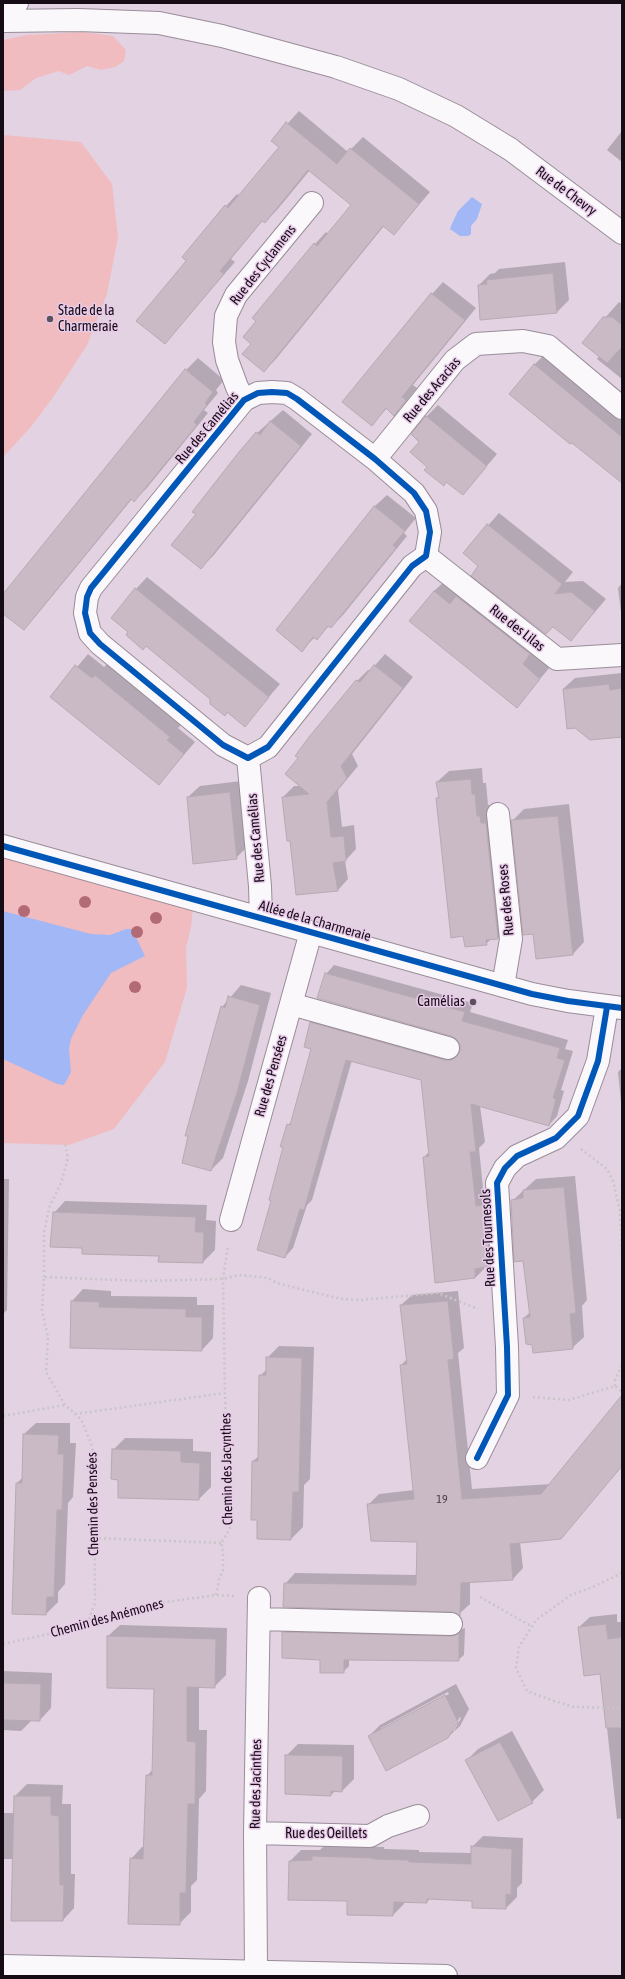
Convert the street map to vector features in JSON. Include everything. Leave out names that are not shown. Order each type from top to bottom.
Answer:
[{"type":"main road","points":[[3,5],[17,3]]},
{"type":"main road","name":"Rue de Chevry","points":[[3,21],[79,20],[159,23],[222,36],[336,67],[399,89],[456,116],[510,149],[622,233]]},
{"type":"main road","name":"Rue des Cyclamens","points":[[244,400],[237,387],[227,360],[224,342],[226,316],[236,295],[312,203]]},
{"type":"main road","name":"Rue des Acacias","points":[[375,459],[455,360],[476,344],[523,341],[548,346],[622,408]]},
{"type":"main road","name":"Rue des Camélias","points":[[261,918],[260,886],[248,758],[223,745],[100,644],[90,633],[85,613],[87,597],[91,588],[244,400],[258,393],[287,393],[297,399],[375,459],[414,493],[422,503],[429,521],[430,532],[426,556]]},
{"type":"main road","points":[[248,758],[268,747],[412,566],[426,556]]},
{"type":"main road","name":"Rue des Lilas","points":[[426,556],[557,659],[622,655]]},
{"type":"main road","name":"Rue des Roses","points":[[498,814],[511,939],[503,986]]},
{"type":"main road","name":"Allée de la Charmeraie","points":[[3,846],[503,986],[539,995],[615,1008]]},
{"type":"main road","name":"Rue des Pensées","points":[[232,1220],[311,932]]},
{"type":"main road","points":[[291,1004],[448,1048]]},
{"type":"main road","name":"Rue des Tournesols","points":[[477,1458],[508,1395],[497,1183],[505,1168],[516,1156],[556,1138],[578,1116],[615,1008]]},
{"type":"main road","name":"Rue des Jacinthes","points":[[256,1971],[255,1833],[259,1598]]},
{"type":"main road","points":[[259,1619],[451,1624]]},
{"type":"main road","name":"Rue des Oeillets","points":[[255,1833],[370,1836],[388,1826],[418,1816]]},
{"type":"main road","points":[[3,1966],[446,1976]]},
{"type":"path","points":[[556,1138],[567,1140],[594,1158],[607,1169],[613,1181],[620,1212],[622,1250]]},
{"type":"path","points":[[223,1279],[232,1220]]},
{"type":"path","points":[[44,1277],[143,1281],[223,1279],[239,1275],[268,1278],[288,1286],[342,1299],[360,1300],[438,1293],[462,1301],[492,1316],[505,1318]]},
{"type":"path","points":[[622,1365],[615,1380],[615,1386],[622,1392]]},
{"type":"path","points":[[508,1395],[569,1400],[615,1386]]},
{"type":"path","points":[[3,1416],[65,1405]]},
{"type":"path","points":[[622,1573],[572,1595],[536,1620],[519,1647],[516,1668],[528,1691],[574,1707],[622,1708]]},
{"type":"path","points":[[480,1597],[531,1626]]},
{"type":"shaded area","points":[[84,32],[113,36],[126,50],[124,61],[115,67],[101,70],[87,66],[69,75],[59,71],[36,78],[20,90],[3,91],[3,40],[27,35]]},
{"type":"shaded area","name":"Stade de la Charmeraie","points":[[3,135],[81,142],[112,184],[118,237],[107,294],[87,345],[54,396],[30,428],[3,457]]},
{"type":"shaded area","points":[[3,846],[194,899],[191,927],[186,948],[187,988],[165,1062],[114,1129],[69,1145],[3,1143]]},
{"type":"water","points":[[472,197],[482,204],[477,219],[471,226],[471,234],[468,236],[460,236],[450,229],[458,211]]},
{"type":"water","points":[[3,911],[91,934],[110,935],[126,929],[132,929],[145,956],[111,973],[83,1015],[71,1039],[69,1049],[71,1072],[64,1085],[57,1084],[3,1059]]},
{"type":"building","points":[[286,122],[337,164],[350,148],[419,204],[394,235],[383,226],[264,372],[242,354],[251,344],[243,337],[256,321],[252,318],[314,243],[317,246],[351,205],[308,170],[265,223],[262,221],[220,271],[224,274],[165,344],[136,321],[186,261],[182,257],[225,205],[228,208],[279,147],[271,141]]},
{"type":"building","points":[[553,273],[557,313],[480,320],[478,285],[487,284],[486,280]]},
{"type":"building","points":[[431,293],[465,320],[402,397],[406,400],[394,416],[386,408],[372,426],[342,402]]},
{"type":"building","points":[[603,317],[612,317],[622,325],[622,347],[607,363],[582,343]]},
{"type":"building","points":[[534,364],[622,437],[622,483],[572,443],[570,444],[509,394]]},
{"type":"building","points":[[185,369],[213,392],[205,403],[207,405],[194,422],[197,425],[134,502],[131,499],[24,630],[3,614],[3,594]]},
{"type":"building","points":[[426,416],[487,466],[463,495],[446,482],[444,486],[424,470],[427,467],[410,452],[419,442],[411,434]]},
{"type":"building","points":[[270,421],[301,446],[201,569],[171,545],[196,514],[192,512],[239,452],[256,432],[260,435]]},
{"type":"building","points":[[374,506],[405,531],[393,545],[396,548],[331,628],[328,626],[317,640],[313,637],[302,652],[276,630]]},
{"type":"building","points":[[487,524],[562,584],[555,594],[571,592],[595,611],[571,641],[553,627],[546,634],[471,576],[478,566],[463,553]]},
{"type":"building","points":[[135,588],[269,697],[245,727],[227,712],[225,716],[210,704],[210,699],[146,646],[143,650],[126,635],[128,632],[111,618]]},
{"type":"building","points":[[434,591],[450,604],[456,596],[530,654],[523,664],[540,679],[517,708],[409,621]]},
{"type":"building","points":[[75,665],[92,678],[95,675],[170,737],[167,740],[184,754],[159,785],[50,697]]},
{"type":"building","points":[[374,665],[403,688],[341,766],[347,778],[327,802],[331,837],[344,836],[346,861],[333,863],[338,891],[296,895],[290,841],[287,841],[282,797],[309,794],[285,774],[298,758],[295,756],[309,737],[356,680],[360,682]]},
{"type":"building","points":[[609,684],[610,690],[622,688],[622,737],[590,740],[575,728],[567,729],[563,689]]},
{"type":"building","points":[[471,779],[472,794],[475,794],[477,816],[480,816],[481,823],[486,823],[498,939],[486,940],[487,945],[465,947],[463,936],[451,938],[436,798],[439,798],[436,782]]},
{"type":"building","points":[[230,792],[237,859],[193,864],[187,797]]},
{"type":"building","points":[[558,816],[573,955],[536,959],[533,934],[523,935],[511,820]]},
{"type":"building","points":[[325,973],[465,1012],[462,1021],[560,1048],[557,1058],[565,1060],[553,1098],[556,1099],[549,1126],[471,1104],[476,1152],[470,1152],[476,1206],[486,1204],[490,1266],[475,1269],[475,1278],[435,1283],[423,1157],[429,1156],[421,1080],[346,1060],[304,1210],[300,1209],[285,1258],[257,1250],[271,1201],[269,1200],[283,1147],[280,1147],[287,1124],[290,1125],[311,1049],[304,1047],[310,1022],[445,1060],[451,1060],[456,1057],[460,1051],[460,1045],[457,1040],[451,1036],[317,998]]},
{"type":"building","points":[[228,996],[260,1005],[237,1093],[211,1171],[182,1163],[188,1136],[185,1136],[221,1006],[225,1008]]},
{"type":"building","points":[[564,1187],[576,1313],[570,1314],[573,1349],[533,1353],[532,1345],[526,1344],[523,1318],[530,1317],[523,1261],[514,1262],[511,1200],[523,1198],[523,1190]]},
{"type":"building","points":[[53,1212],[196,1217],[195,1232],[204,1232],[203,1263],[158,1262],[159,1256],[82,1254],[82,1248],[50,1247]]},
{"type":"building","points":[[71,1301],[100,1302],[99,1307],[186,1309],[186,1317],[202,1317],[202,1351],[70,1348]]},
{"type":"building","points":[[448,1301],[454,1359],[448,1360],[462,1499],[541,1494],[622,1395],[622,1466],[561,1539],[510,1544],[513,1580],[461,1583],[460,1616],[451,1612],[283,1607],[284,1583],[416,1585],[417,1542],[371,1541],[367,1504],[414,1499],[400,1365],[407,1364],[400,1305]]},
{"type":"building","points":[[266,1357],[302,1358],[299,1492],[293,1492],[291,1540],[257,1539],[257,1520],[251,1520],[252,1461],[258,1461],[259,1375],[266,1375]]},
{"type":"building","points":[[23,1434],[59,1435],[58,1454],[64,1454],[62,1510],[57,1510],[54,1597],[47,1597],[46,1615],[12,1614],[16,1483],[22,1483]]},
{"type":"building","points":[[112,1449],[181,1451],[181,1462],[200,1463],[199,1500],[118,1498],[118,1480],[111,1479]]},
{"type":"building","points":[[606,1624],[608,1639],[622,1637],[622,1728],[606,1728],[600,1674],[584,1676],[578,1627]]},
{"type":"building","points":[[282,1632],[451,1636],[459,1633],[459,1661],[344,1660],[344,1673],[320,1673],[320,1660],[282,1658]]},
{"type":"building","points":[[107,1636],[216,1639],[215,1688],[187,1687],[187,1741],[196,1742],[195,1804],[188,1804],[186,1893],[180,1893],[180,1925],[128,1924],[130,1858],[143,1859],[146,1775],[152,1775],[154,1689],[107,1688]]},
{"type":"building","points":[[3,1683],[41,1684],[40,1721],[3,1720]]},
{"type":"building","points":[[445,1695],[458,1722],[448,1738],[386,1771],[368,1736]]},
{"type":"building","points":[[500,1742],[533,1803],[498,1821],[465,1760]]},
{"type":"building","points":[[285,1755],[343,1756],[342,1792],[331,1791],[331,1796],[285,1794]]},
{"type":"building","points":[[14,1796],[51,1796],[51,1815],[59,1816],[60,1885],[64,1885],[63,1921],[11,1921]]},
{"type":"building","points":[[471,1846],[512,1849],[511,1895],[506,1894],[506,1909],[472,1908],[472,1901],[427,1899],[427,1903],[394,1902],[393,1916],[347,1915],[347,1901],[288,1900],[289,1861],[312,1860],[312,1856],[471,1864]]},
{"type":"cycle path","points":[[272,392],[287,393],[297,399],[375,459],[414,493],[426,511],[430,532],[426,556],[412,566],[268,747],[248,758],[223,745],[100,644],[90,633],[85,613],[87,597],[91,588],[244,400],[258,393],[272,392]]},
{"type":"cycle path","points":[[3,846],[532,994],[568,1001],[622,1008]]},
{"type":"cycle path","points":[[477,1458],[508,1395],[507,1347],[497,1183],[505,1168],[517,1156],[556,1138],[578,1116],[598,1061],[607,1007]]},
{"type":"place","name":"Stade de la Charmeraie","points":[[50,319]]},
{"type":"place","name":"Camélias","points":[[473,1002]]}]
